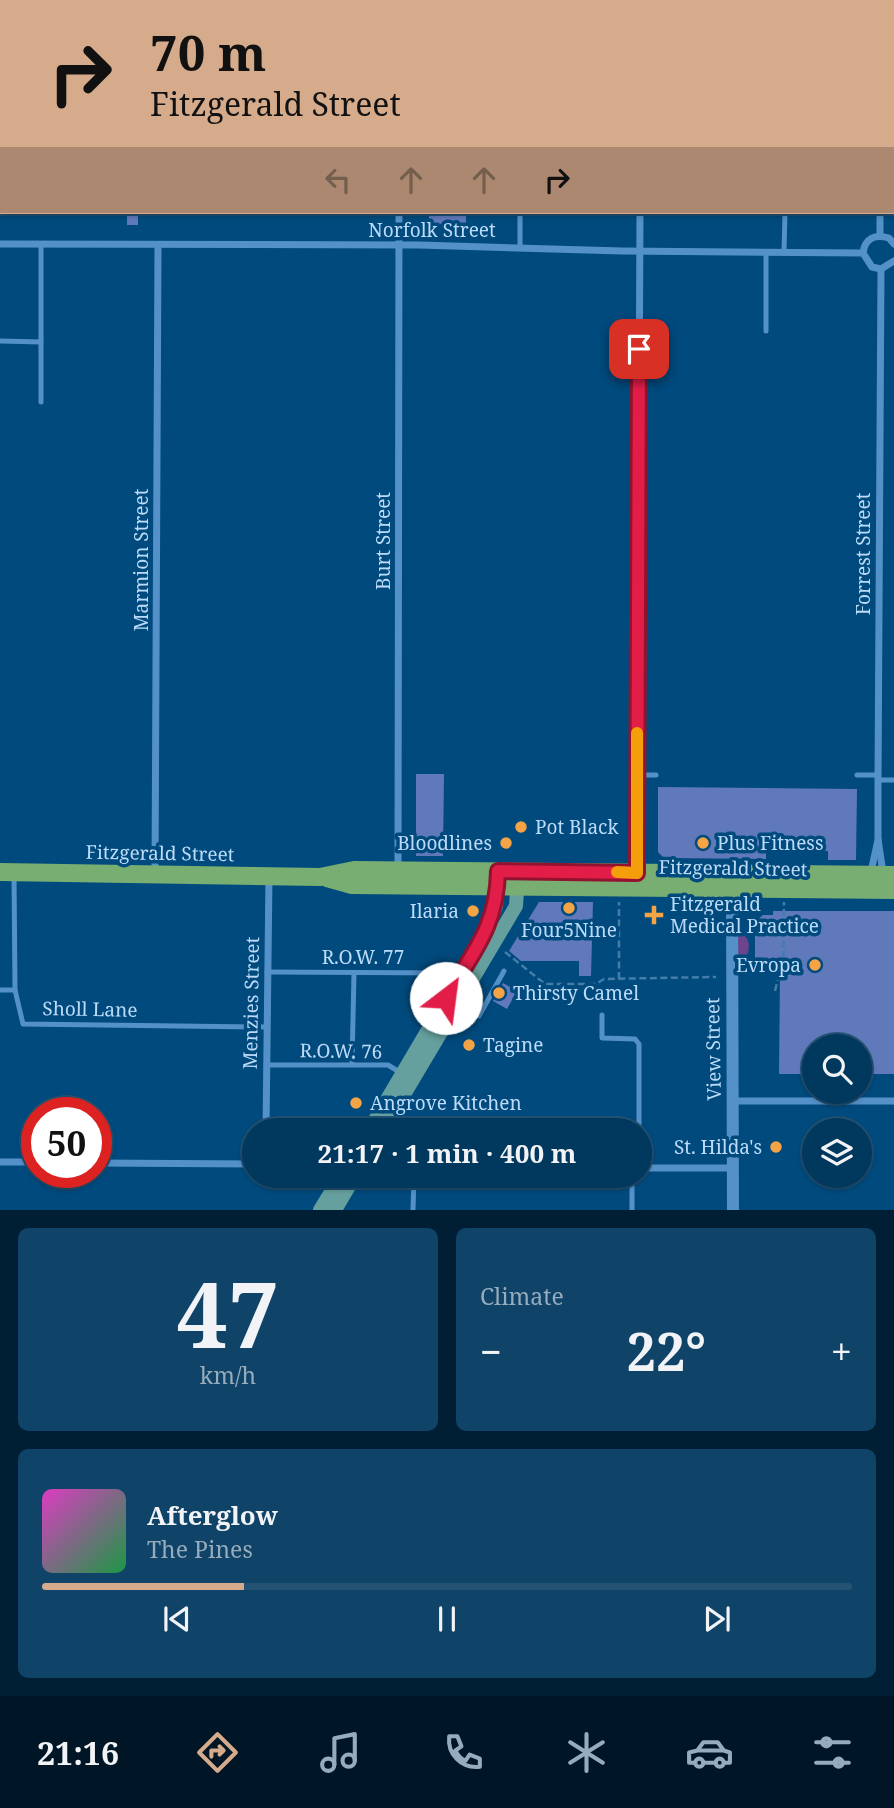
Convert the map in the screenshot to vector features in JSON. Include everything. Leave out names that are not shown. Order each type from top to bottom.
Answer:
[{"type":"main road","name":"Fitzgerald Street","points":[[7,872],[320,877],[354,870],[398,870],[498,879]]},
{"type":"main road","name":"Fitzgerald Street","points":[[320,877],[352,885],[498,879],[882,883]]},
{"type":"main road","points":[[389,1118],[458,978],[488,928],[495,911],[498,879]]},
{"type":"main road","points":[[378,1118],[408,1076],[516,906],[518,879]]},
{"type":"main road","name":"Fitzgerald Street","points":[[637,880],[732,889],[882,883]]},
{"type":"main road","points":[[320,1209],[337,1188]]},
{"type":"main road","points":[[335,1209],[342,1188]]},
{"type":"street","name":"Burt Street","points":[[398,870],[399,214]]},
{"type":"street","points":[[637,880],[640,214]]},
{"type":"street","points":[[880,214],[880,235]]},
{"type":"street","points":[[880,235],[894,244]]},
{"type":"street","points":[[880,235],[868,240],[863,253],[872,267],[881,269],[894,261]]},
{"type":"street","name":"Norfolk Street","points":[[0,244],[520,246],[640,252],[863,253]]},
{"type":"street","name":"Marmion Street","points":[[155,874],[158,246]]},
{"type":"street","name":"Forrest Street","points":[[881,269],[878,839],[882,883]]},
{"type":"street","name":"Forrest Street","points":[[878,839],[882,883]]},
{"type":"street","name":"Menzies Street","points":[[266,1118],[268,876]]},
{"type":"street","name":"View Street","points":[[732,889],[733,1209]]},
{"type":"street","points":[[733,1101],[894,1101]]},
{"type":"street","points":[[0,1162],[21,1162]]},
{"type":"street","points":[[112,1163],[242,1164]]},
{"type":"street","points":[[652,1168],[733,1168]]},
{"type":"lane","points":[[520,214],[520,246]]},
{"type":"lane","points":[[784,252],[785,214]]},
{"type":"lane","points":[[41,244],[41,402]]},
{"type":"lane","points":[[766,252],[766,331]]},
{"type":"lane","points":[[0,341],[41,342]]},
{"type":"lane","points":[[637,775],[656,775]]},
{"type":"lane","points":[[857,775],[894,780]]},
{"type":"lane","name":"Sholl Lane","points":[[7,872],[15,990],[23,1024],[266,1027]]},
{"type":"lane","points":[[479,1016],[505,971]]},
{"type":"lane","name":"R.O.W. 77","points":[[267,972],[448,973],[458,978]]},
{"type":"lane","points":[[352,1066],[354,973]]},
{"type":"lane","points":[[0,990],[15,990]]},
{"type":"lane","points":[[602,1015],[602,1038],[635,1038],[639,1044],[639,1118]]},
{"type":"lane","name":"R.O.W. 76","points":[[266,1066],[388,1066],[408,1076]]},
{"type":"lane","points":[[413,1209],[414,1188]]},
{"type":"lane","points":[[632,1188],[632,1209]]},
{"type":"path","points":[[619,898],[619,979]]},
{"type":"path","points":[[775,991],[778,979],[785,979],[784,899]]},
{"type":"path","points":[[503,950],[545,984],[596,984],[604,979],[716,977]]},
{"type":"path","points":[[753,971],[783,971]]},
{"type":"shaded area","points":[[737,932],[746,938],[749,948],[747,955],[737,960]]},
{"type":"building","points":[[127,214],[138,214],[138,225],[127,225]]},
{"type":"building","points":[[429,214],[466,214],[466,224],[429,224]]},
{"type":"building","points":[[416,774],[444,774],[443,856],[416,856]]},
{"type":"building","points":[[658,787],[857,789],[856,860],[828,860],[828,851],[766,850],[766,859],[664,858],[658,852]]},
{"type":"building","points":[[539,902],[593,902],[591,976],[579,976],[579,961],[521,961],[509,951]]},
{"type":"building","points":[[773,911],[894,911],[894,1074],[872,1074],[872,1034],[802,1034],[802,1074],[779,1074],[780,970],[755,970],[755,922],[763,915],[773,915]]},
{"type":"building","points":[[503,983],[517,991],[507,1009],[493,1001]]},
{"type":"slow traffic","points":[[617,872],[637,873],[637,733]]},
{"type":"place","name":"Pot Black","points":[[521,827]]},
{"type":"place","name":"Bloodlines","points":[[506,843]]},
{"type":"place","name":"Plus Fitness","points":[[703,843]]},
{"type":"place","name":"Four5Nine","points":[[569,908]]},
{"type":"place","name":"Ilaria","points":[[473,911]]},
{"type":"place","name":"Fitzgerald Medical Practice","points":[[654,915]]},
{"type":"place","name":"Evropa","points":[[815,965]]},
{"type":"place","name":"Thirsty Camel","points":[[499,993]]},
{"type":"place","name":"Tagine","points":[[469,1045]]},
{"type":"place","name":"Angrove Kitchen","points":[[356,1103]]},
{"type":"place","name":"St. Hilda's","points":[[776,1147]]},
{"type":"route","points":[[446,998],[488,928],[495,911],[498,871],[637,873],[639,349]]}]
